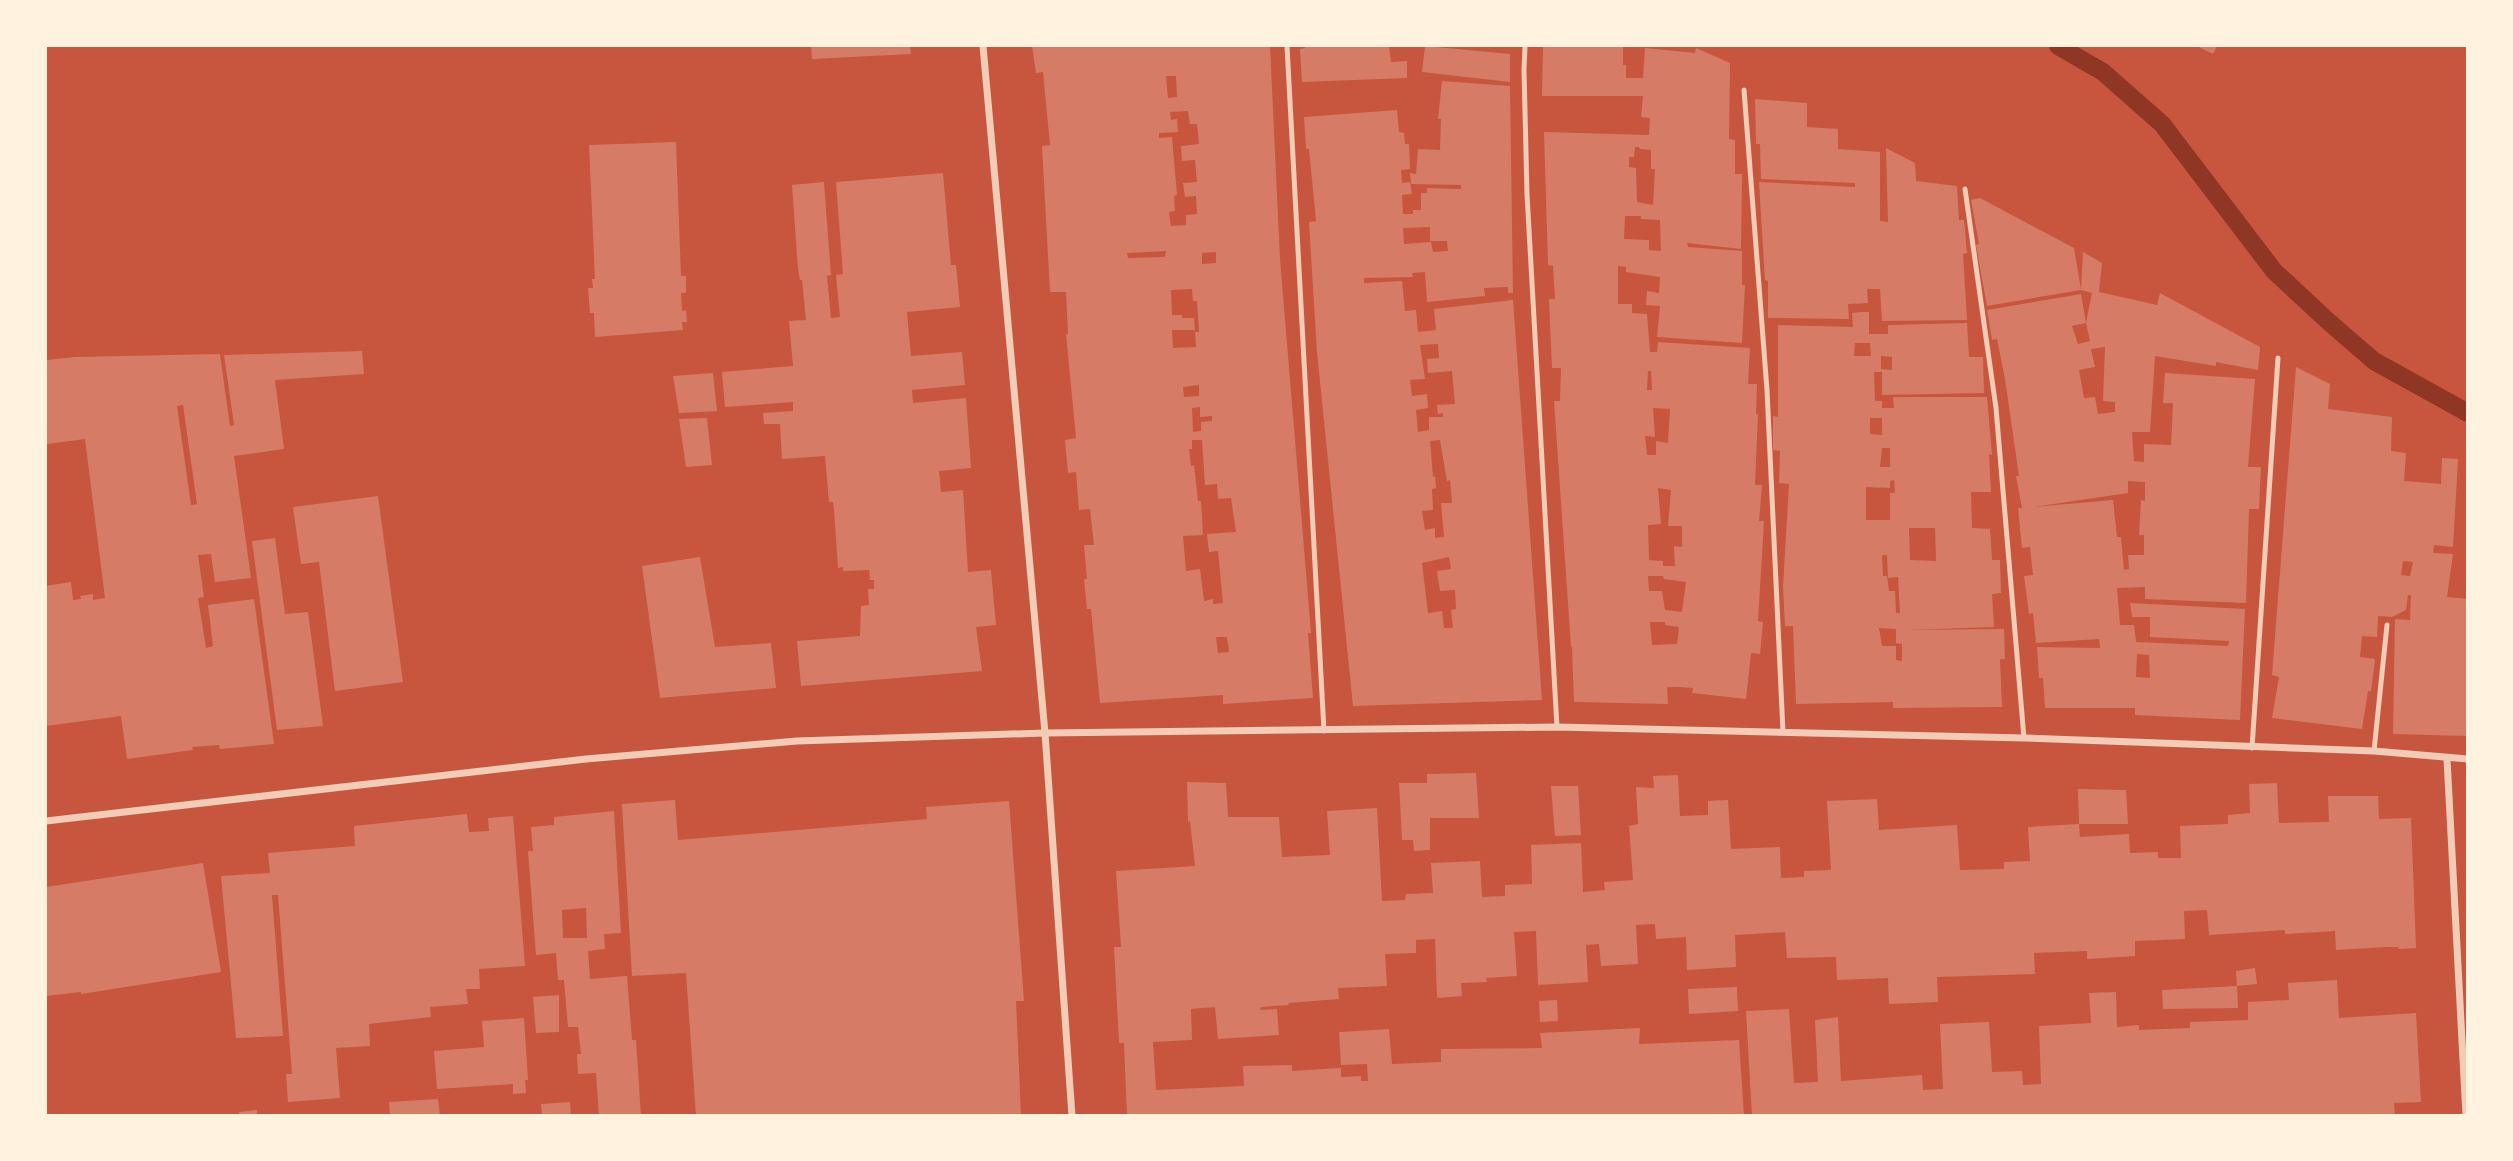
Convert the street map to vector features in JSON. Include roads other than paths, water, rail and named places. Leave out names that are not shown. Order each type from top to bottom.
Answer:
[{"type":"street","points":[[983,46],[1045,733],[1072,1115]]},
{"type":"street","points":[[46,821],[586,759],[797,741],[1045,733],[1557,727],[2024,738],[2374,751],[2468,759]]},
{"type":"street","points":[[2447,759],[2466,1115]]},
{"type":"lane","points":[[1287,46],[1324,731]]},
{"type":"lane","points":[[1525,46],[1527,194],[1557,727]]},
{"type":"lane","points":[[1744,90],[1767,390],[1783,732]]},
{"type":"lane","points":[[1965,189],[1996,408],[2024,738]]},
{"type":"lane","points":[[2252,748],[2278,358]]},
{"type":"lane","points":[[2374,751],[2387,625]]},
{"type":"waterway","points":[[2058,46],[2103,72],[2162,124],[2274,271],[2329,322],[2374,361],[2468,413]]}]
